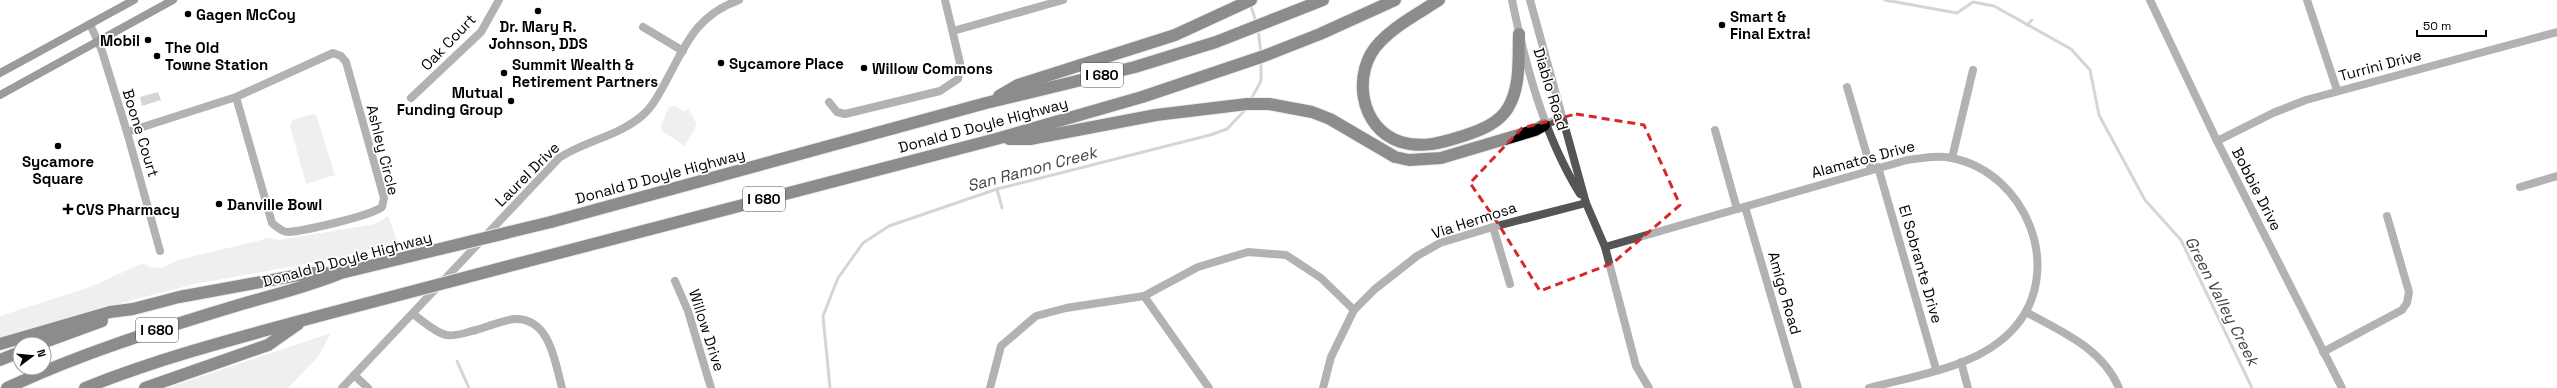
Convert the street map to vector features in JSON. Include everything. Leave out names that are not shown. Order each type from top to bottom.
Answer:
[{"type":"highway","points":[[986,103],[1018,85],[1137,48],[1212,20],[1251,0]]},
{"type":"highway","name":"Donald D Doyle Highway","points":[[7,388],[87,355],[311,279],[551,222],[986,103],[1135,67],[1216,42],[1323,0]]},
{"type":"highway","name":"Donald D Doyle Highway","points":[[85,388],[175,356],[243,335],[310,319],[996,139],[1208,76],[1320,34],[1394,0]]},
{"type":"highway","points":[[1439,0],[1379,42],[1365,65],[1362,78],[1365,104],[1378,126],[1387,135],[1399,142],[1412,144],[1435,144],[1475,132],[1499,119],[1507,110],[1516,87],[1519,34]]},
{"type":"highway","points":[[996,139],[1030,139],[1212,107],[1247,104],[1294,108],[1330,119],[1378,149],[1395,157],[1409,160],[1441,158],[1535,130],[1544,125]]},
{"type":"highway","points":[[52,339],[133,309],[179,297],[311,279]]},
{"type":"highway","points":[[0,344],[110,312],[133,309]]},
{"type":"highway","points":[[145,388],[268,345],[310,319]]},
{"type":"highway","points":[[0,360],[12,355]]},
{"type":"main road","points":[[0,73],[134,0]]},
{"type":"main road","points":[[0,95],[173,0]]},
{"type":"street","name":"Oak Court","points":[[411,98],[481,32],[499,0]]},
{"type":"street","name":"Laurel Drive","points":[[342,388],[559,158],[574,148],[618,131],[645,113],[656,99],[683,50],[702,20],[717,10],[739,0]]},
{"type":"street","points":[[829,102],[837,112],[845,114],[940,91],[958,79],[960,74],[953,31],[945,0]]},
{"type":"street","points":[[953,31],[1063,0]]},
{"type":"street","name":"Diablo Road","points":[[1512,0],[1519,34],[1544,125],[1565,170],[1586,203]]},
{"type":"street","name":"Diablo Road","points":[[1530,0],[1561,118],[1586,203],[1605,247],[1636,366],[1649,388]]},
{"type":"street","name":"Bobbie Drive","points":[[2150,0],[2217,141],[2342,388]]},
{"type":"street","points":[[2307,0],[2337,90]]},
{"type":"street","name":"Boone Court","points":[[90,24],[98,40],[127,132],[160,251]]},
{"type":"street","points":[[643,27],[683,50]]},
{"type":"street","name":"Turrini Drive","points":[[2217,141],[2273,113],[2337,90],[2557,32]]},
{"type":"street","name":"Ashley Circle","points":[[333,53],[341,56],[346,62],[384,198],[382,207],[377,211],[287,232],[279,229],[272,223],[236,97],[333,53]]},
{"type":"street","points":[[1952,158],[1973,70]]},
{"type":"street","name":"El Sobrante Drive","points":[[1847,88],[1875,168],[1936,369]]},
{"type":"street","points":[[127,132],[236,97]]},
{"type":"street","points":[[1544,125],[1561,118]]},
{"type":"street","name":"Amigo Road","points":[[1715,130],[1798,388]]},
{"type":"street","name":"Alamatos Drive","points":[[1605,247],[1875,168],[1931,157],[1952,158],[1986,171],[2014,196],[2025,213],[2036,247],[2037,270],[2034,288],[2026,312],[2014,328],[1993,346],[1961,362],[1869,388]]},
{"type":"street","points":[[2520,187],[2557,176]]},
{"type":"street","name":"Via Hermosa","points":[[1323,388],[1331,357],[1354,310],[1375,289],[1428,249],[1493,227],[1586,203]]},
{"type":"street","points":[[2323,352],[2395,314],[2407,303],[2409,292],[2387,216]]},
{"type":"street","points":[[1493,227],[1510,284]]},
{"type":"street","points":[[990,388],[1000,346],[1036,316],[1066,308],[1144,296],[1198,267],[1248,252],[1286,255],[1309,269],[1354,310]]},
{"type":"street","name":"Willow Drive","points":[[675,281],[688,311],[711,388]]},
{"type":"street","points":[[1144,296],[1209,388]]},
{"type":"street","points":[[2026,312],[2091,350],[2105,362],[2120,388]]},
{"type":"street","points":[[413,314],[436,331],[448,336],[514,319],[528,321],[541,329],[549,342],[562,388]]},
{"type":"street","points":[[1961,362],[1968,388]]},
{"type":"street","points":[[354,375],[368,388]]},
{"type":"highlighted area","points":[[1576,114],[1644,125],[1680,205],[1613,263],[1540,291],[1499,225],[1470,183],[1522,128]]},
{"type":"shaded area","points":[[158,92],[161,100],[142,106],[140,97]]},
{"type":"shaded area","points":[[675,106],[685,112],[688,108],[697,124],[685,146],[662,131],[661,126],[669,107]]},
{"type":"shaded area","points":[[313,114],[316,115],[335,175],[306,184],[290,126],[292,120]]},
{"type":"shaded area","points":[[388,216],[398,242],[328,260],[195,284],[78,314],[0,338],[0,316],[90,287],[143,263],[149,267],[161,268],[178,260],[269,238],[278,240],[375,224]]},
{"type":"shaded area","points":[[331,333],[318,357],[288,388],[167,388]]},
{"type":"waterway","name":"Green Valley Creek","points":[[1885,0],[1957,13],[1973,2],[1994,6],[2071,49],[2090,70],[2099,115],[2145,200],[2181,240],[2252,388]]},
{"type":"waterway","name":"San Ramon Creek","points":[[1250,3],[1256,22]]},
{"type":"waterway","name":"Green Valley Creek","points":[[2027,25],[2032,20]]},
{"type":"waterway","name":"San Ramon Creek","points":[[1258,28],[1261,54]]},
{"type":"waterway","name":"San Ramon Creek","points":[[1250,101],[1261,81],[1261,59]]},
{"type":"waterway","name":"San Ramon Creek","points":[[830,388],[823,316],[838,278],[863,243],[889,226],[997,189],[1210,135],[1227,129],[1247,108]]},
{"type":"waterway","points":[[997,189],[1002,208]]},
{"type":"waterway","points":[[457,361],[469,388]]},
{"type":"place","name":"Dr. Mary R. Johnson, DDS","points":[[538,11]]},
{"type":"place","name":"Gagen McCoy","points":[[188,14]]},
{"type":"place","name":"Smart & Final Extra!","points":[[1722,25]]},
{"type":"place","name":"Mobil","points":[[148,40]]},
{"type":"place","name":"The Old Towne Station","points":[[157,56]]},
{"type":"place","name":"Sycamore Place","points":[[721,63]]},
{"type":"place","name":"Willow Commons","points":[[864,68]]},
{"type":"place","name":"Summit Wealth & Retirement Partners","points":[[504,73]]},
{"type":"place","name":"Mutual Funding Group","points":[[511,101]]},
{"type":"place","name":"Sycamore Square","points":[[58,146]]},
{"type":"place","name":"Danville Bowl","points":[[219,204]]},
{"type":"place","name":"CVS Pharmacy","points":[[68,209]]}]
